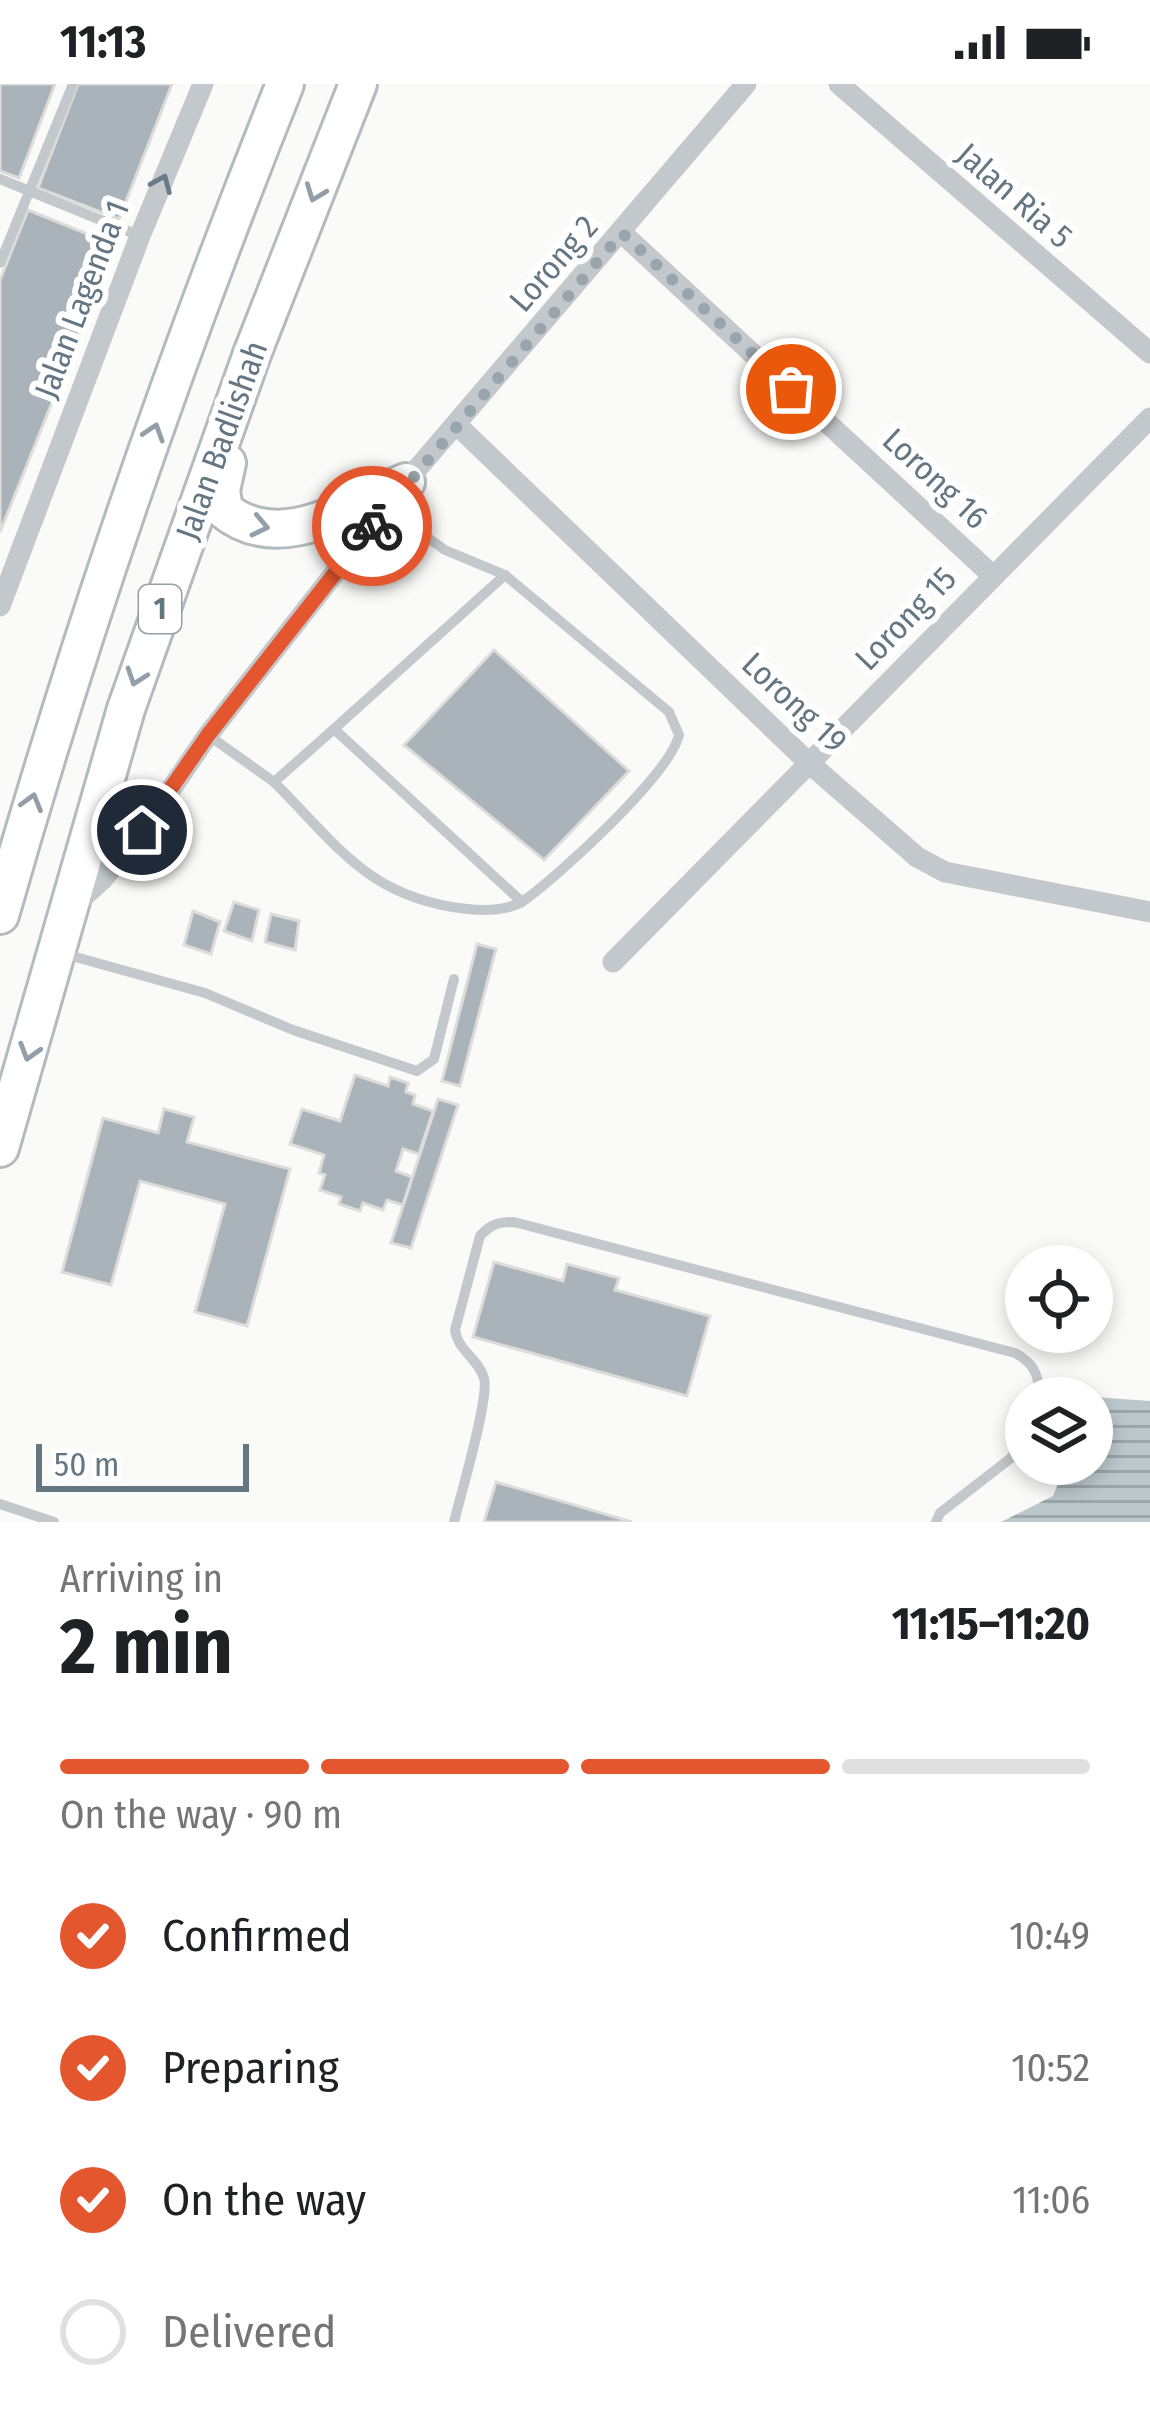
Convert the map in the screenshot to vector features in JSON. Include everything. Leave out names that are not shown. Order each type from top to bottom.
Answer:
[{"type":"main road","name":"Jalan Badlishah","points":[[0,915],[79,649],[181,356],[285,84]]},
{"type":"main road","name":"Jalan Badlishah","points":[[0,1148],[126,709],[252,354],[358,84]]},
{"type":"main road","points":[[252,354],[221,490],[224,510],[254,530],[278,531],[396,495]]},
{"type":"street","name":"Jalan Lagenda 1","points":[[0,606],[140,236],[203,84]]},
{"type":"street","name":"Lorong 2","points":[[70,909],[102,880],[142,830],[208,735],[396,495],[746,84]]},
{"type":"street","name":"Jalan Ria 5","points":[[839,84],[1150,353]]},
{"type":"street","name":"Lorong 16","points":[[622,233],[993,576]]},
{"type":"street","name":"Lorong 15","points":[[613,962],[1150,418]]},
{"type":"street","name":"Lorong 19","points":[[457,425],[809,763],[917,856],[945,872],[1150,912]]},
{"type":"lane","points":[[0,263],[73,84]]},
{"type":"lane","points":[[0,179],[140,236]]},
{"type":"lane","points":[[208,735],[274,782],[358,867],[385,887],[429,902],[489,911],[522,902],[553,880],[666,762],[680,735],[669,712],[505,575],[445,550],[396,495]]},
{"type":"lane","points":[[274,782],[505,575]]},
{"type":"lane","points":[[334,729],[522,902]]},
{"type":"lane","points":[[58,952],[205,993],[293,1030],[417,1071],[434,1059],[454,979]]},
{"type":"lane","points":[[454,1522],[486,1388],[477,1365],[457,1343],[455,1330],[480,1236],[490,1225],[501,1222],[1016,1353],[1033,1366],[1038,1377]]},
{"type":"lane","points":[[936,1522],[940,1513],[1005,1463]]},
{"type":"lane","points":[[0,1504],[54,1522]]},
{"type":"shaded area","points":[[1113,1398],[1150,1401],[1150,1522],[1001,1522],[1053,1496],[1057,1485],[1113,1485]]},
{"type":"building","points":[[0,84],[55,84],[19,178],[0,171]]},
{"type":"building","points":[[78,84],[172,84],[119,219],[38,188]]},
{"type":"building","points":[[28,210],[115,245],[0,532],[0,280]]},
{"type":"building","points":[[494,650],[629,771],[544,860],[404,745]]},
{"type":"building","points":[[234,902],[259,910],[252,941],[224,931]]},
{"type":"building","points":[[193,911],[220,922],[211,954],[184,945]]},
{"type":"building","points":[[271,914],[299,921],[295,950],[265,942]]},
{"type":"building","points":[[477,944],[496,949],[460,1086],[442,1081]]},
{"type":"building","points":[[355,1075],[388,1086],[390,1077],[408,1083],[406,1092],[415,1095],[413,1104],[433,1111],[419,1154],[403,1149],[396,1171],[412,1177],[403,1205],[387,1200],[383,1210],[363,1203],[360,1211],[339,1204],[341,1197],[320,1190],[324,1155],[290,1144],[302,1109],[340,1121]]},
{"type":"building","points":[[438,1099],[458,1105],[411,1248],[391,1243]]},
{"type":"building","points":[[164,1109],[194,1117],[187,1142],[290,1169],[247,1326],[195,1312],[225,1204],[140,1181],[111,1285],[62,1272],[103,1118],[158,1133]]},
{"type":"building","points":[[494,1262],[563,1281],[567,1264],[619,1278],[615,1290],[710,1316],[687,1396],[473,1337]]},
{"type":"building","points":[[496,1482],[632,1522],[484,1522]]},
{"type":"way so far","points":[[372,526],[622,233],[791,389]]},
{"type":"route","points":[[142,830],[208,735],[372,526]]}]
